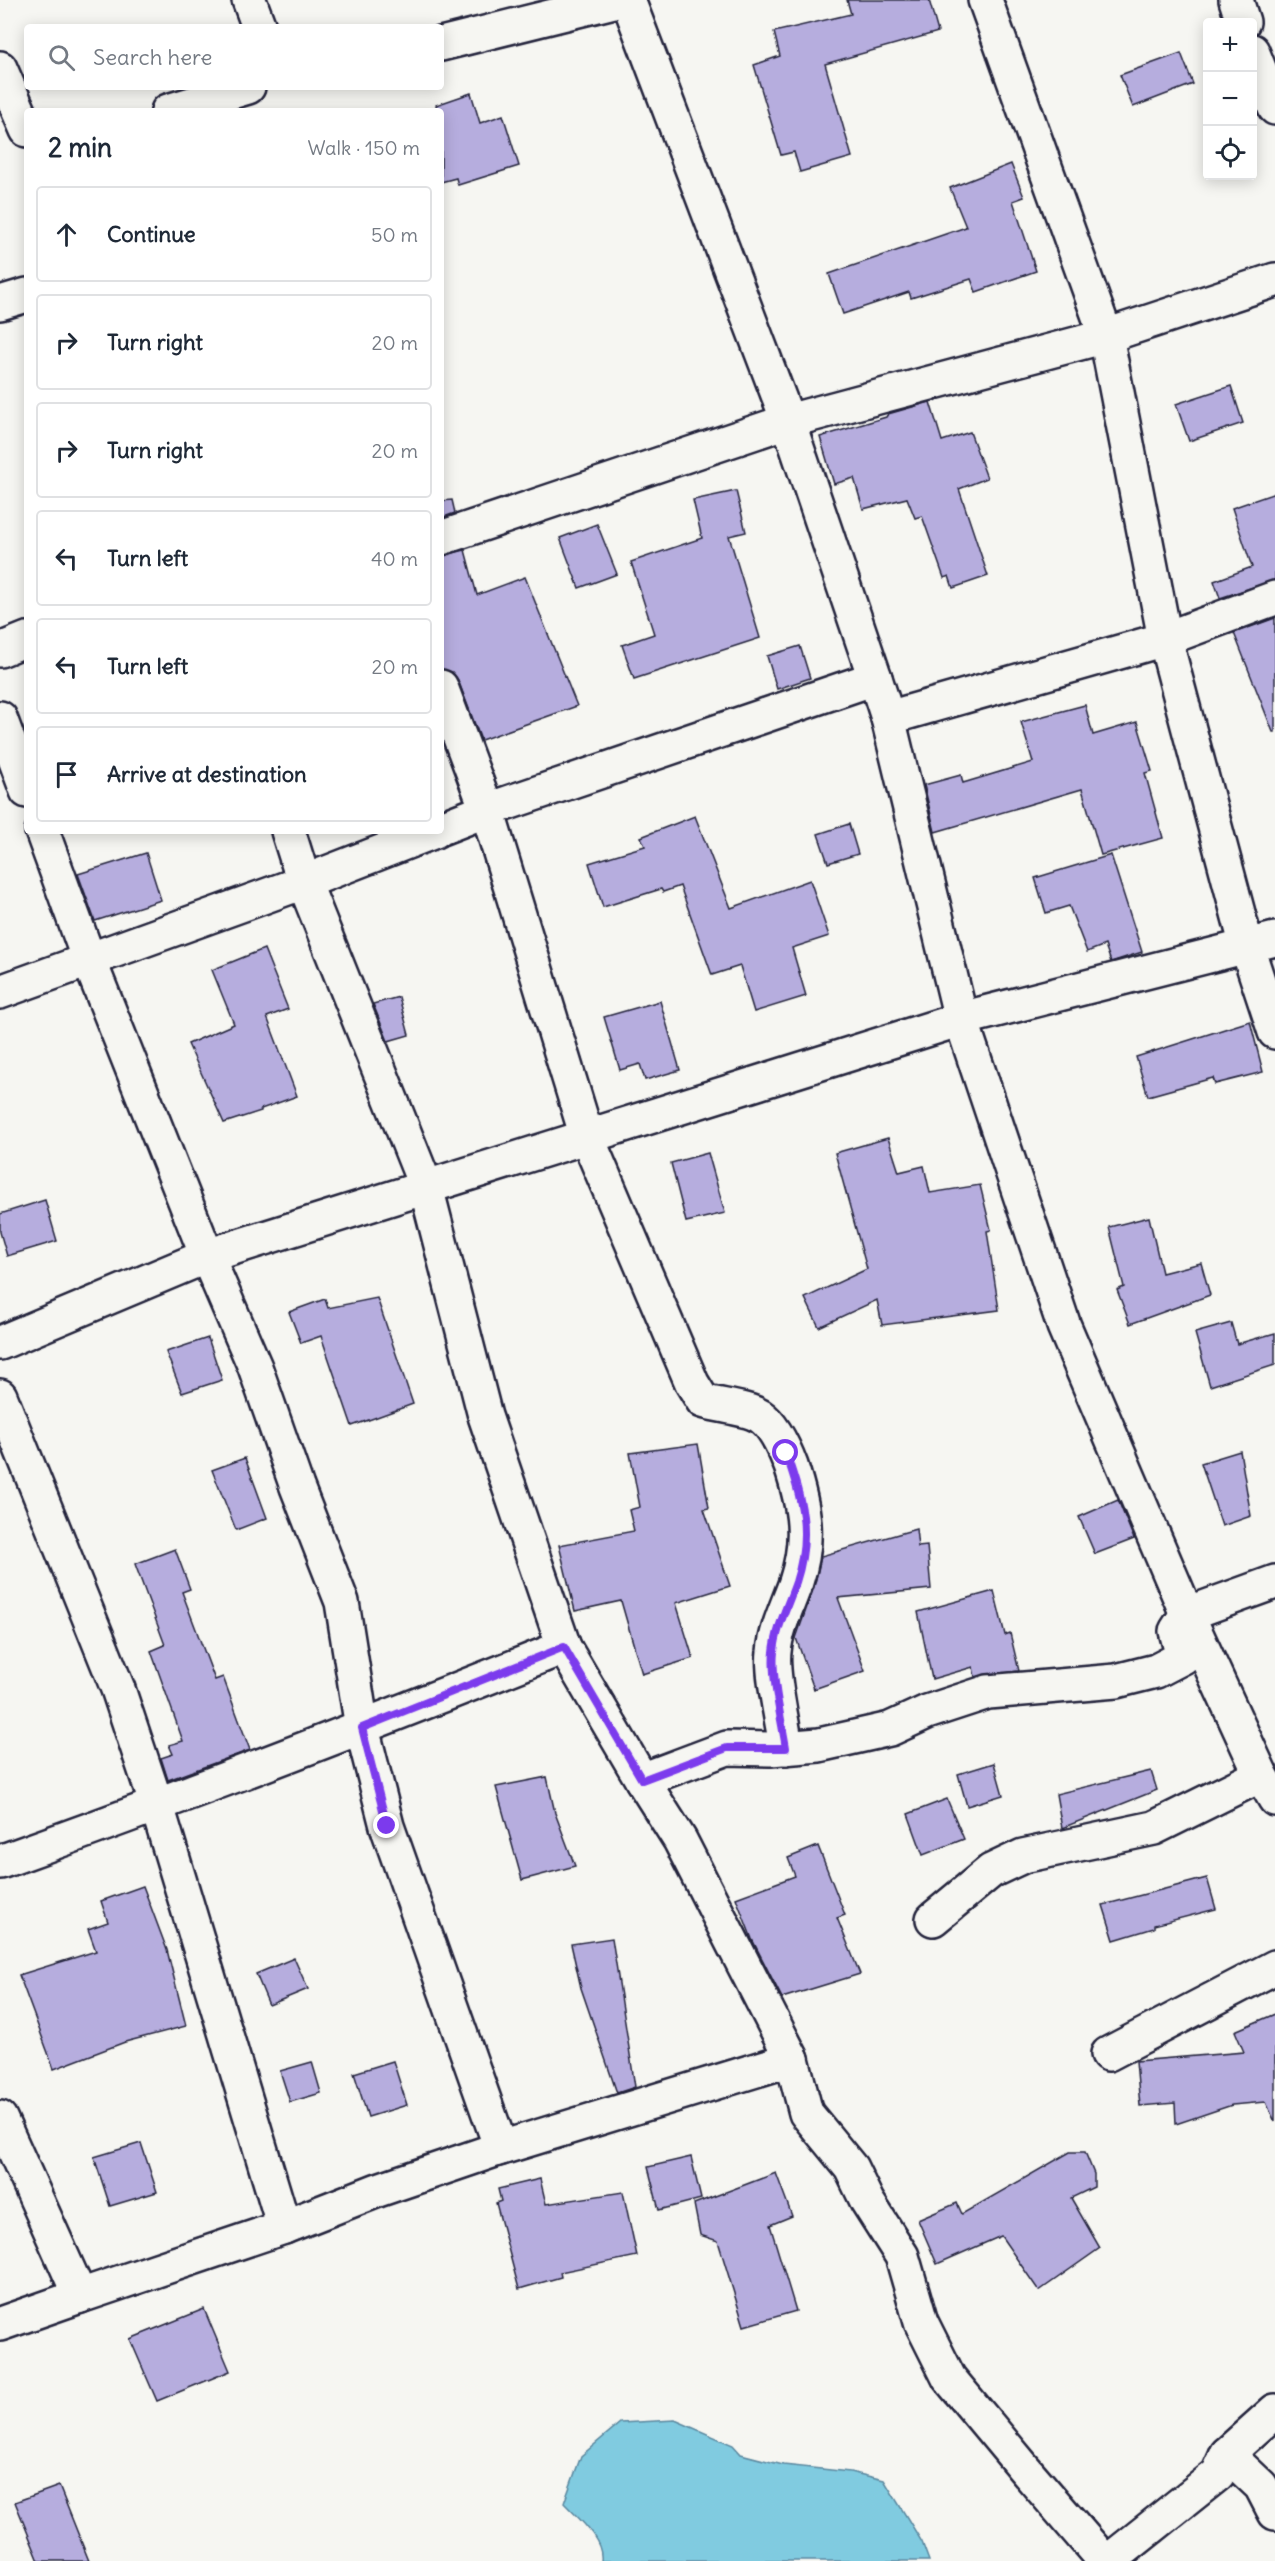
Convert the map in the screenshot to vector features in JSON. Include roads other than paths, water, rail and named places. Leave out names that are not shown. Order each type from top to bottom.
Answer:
[{"type":"street","points":[[249,0],[258,24]]},
{"type":"street","points":[[444,43],[618,0]]},
{"type":"street","points":[[628,0],[788,421],[875,678],[888,718],[961,1020],[1064,1326],[1187,1614],[1268,1787],[1154,1828],[1023,1856],[991,1871],[933,1919]]},
{"type":"street","points":[[986,0],[1106,336],[1165,639],[1261,943],[1275,1032]]},
{"type":"street","points":[[1236,0],[1242,18]]},
{"type":"street","points":[[1257,63],[1275,108]]},
{"type":"street","points":[[0,68],[24,123]]},
{"type":"street","points":[[178,108],[239,90]]},
{"type":"street","points":[[249,90],[249,108]]},
{"type":"street","points":[[444,537],[788,421],[1106,336],[1275,280]]},
{"type":"street","points":[[0,303],[24,296]]},
{"type":"street","points":[[888,718],[1165,639],[1275,598]]},
{"type":"street","points":[[0,650],[24,640]]},
{"type":"street","points":[[444,827],[487,810],[875,678]]},
{"type":"street","points":[[444,695],[487,810],[587,1137],[692,1383],[703,1401],[761,1416],[771,1426],[786,1453],[802,1502],[805,1541],[796,1581],[779,1626],[773,1653],[786,1748]]},
{"type":"street","points":[[0,718],[24,783]]},
{"type":"street","points":[[43,834],[89,960],[207,1256],[255,1367],[297,1487],[342,1602],[362,1728],[387,1826],[501,2148]]},
{"type":"street","points":[[289,834],[304,882],[426,1187],[485,1416],[564,1647],[680,1840],[792,2059],[806,2113],[851,2168],[867,2201],[902,2256],[921,2322],[950,2378],[1023,2467],[1106,2561],[1218,2474],[1227,2454],[1275,2411]]},
{"type":"street","points":[[0,992],[304,882],[427,834]]},
{"type":"street","points":[[0,1343],[207,1256],[961,1020],[1261,943]]},
{"type":"street","points":[[0,1396],[118,1689],[157,1806],[284,2227]]},
{"type":"street","points":[[642,1780],[727,1748],[819,1746],[890,1729],[927,1712],[988,1692],[1116,1681],[1156,1671],[1183,1658],[1176,1631],[1187,1614],[1275,1582]]},
{"type":"street","points":[[0,1862],[157,1806],[362,1728],[564,1647]]},
{"type":"street","points":[[1108,2054],[1275,1967]]},
{"type":"street","points":[[0,2324],[284,2227],[378,2190],[501,2148],[792,2059]]},
{"type":"street","points":[[0,2118],[80,2296]]},
{"type":"street","points":[[1227,2454],[1261,2486],[1275,2513]]},
{"type":"water","points":[[675,2420],[733,2445],[741,2454],[783,2465],[850,2472],[884,2480],[922,2542],[929,2561],[601,2561],[601,2553],[594,2537],[564,2503],[581,2456],[620,2423]]}]
